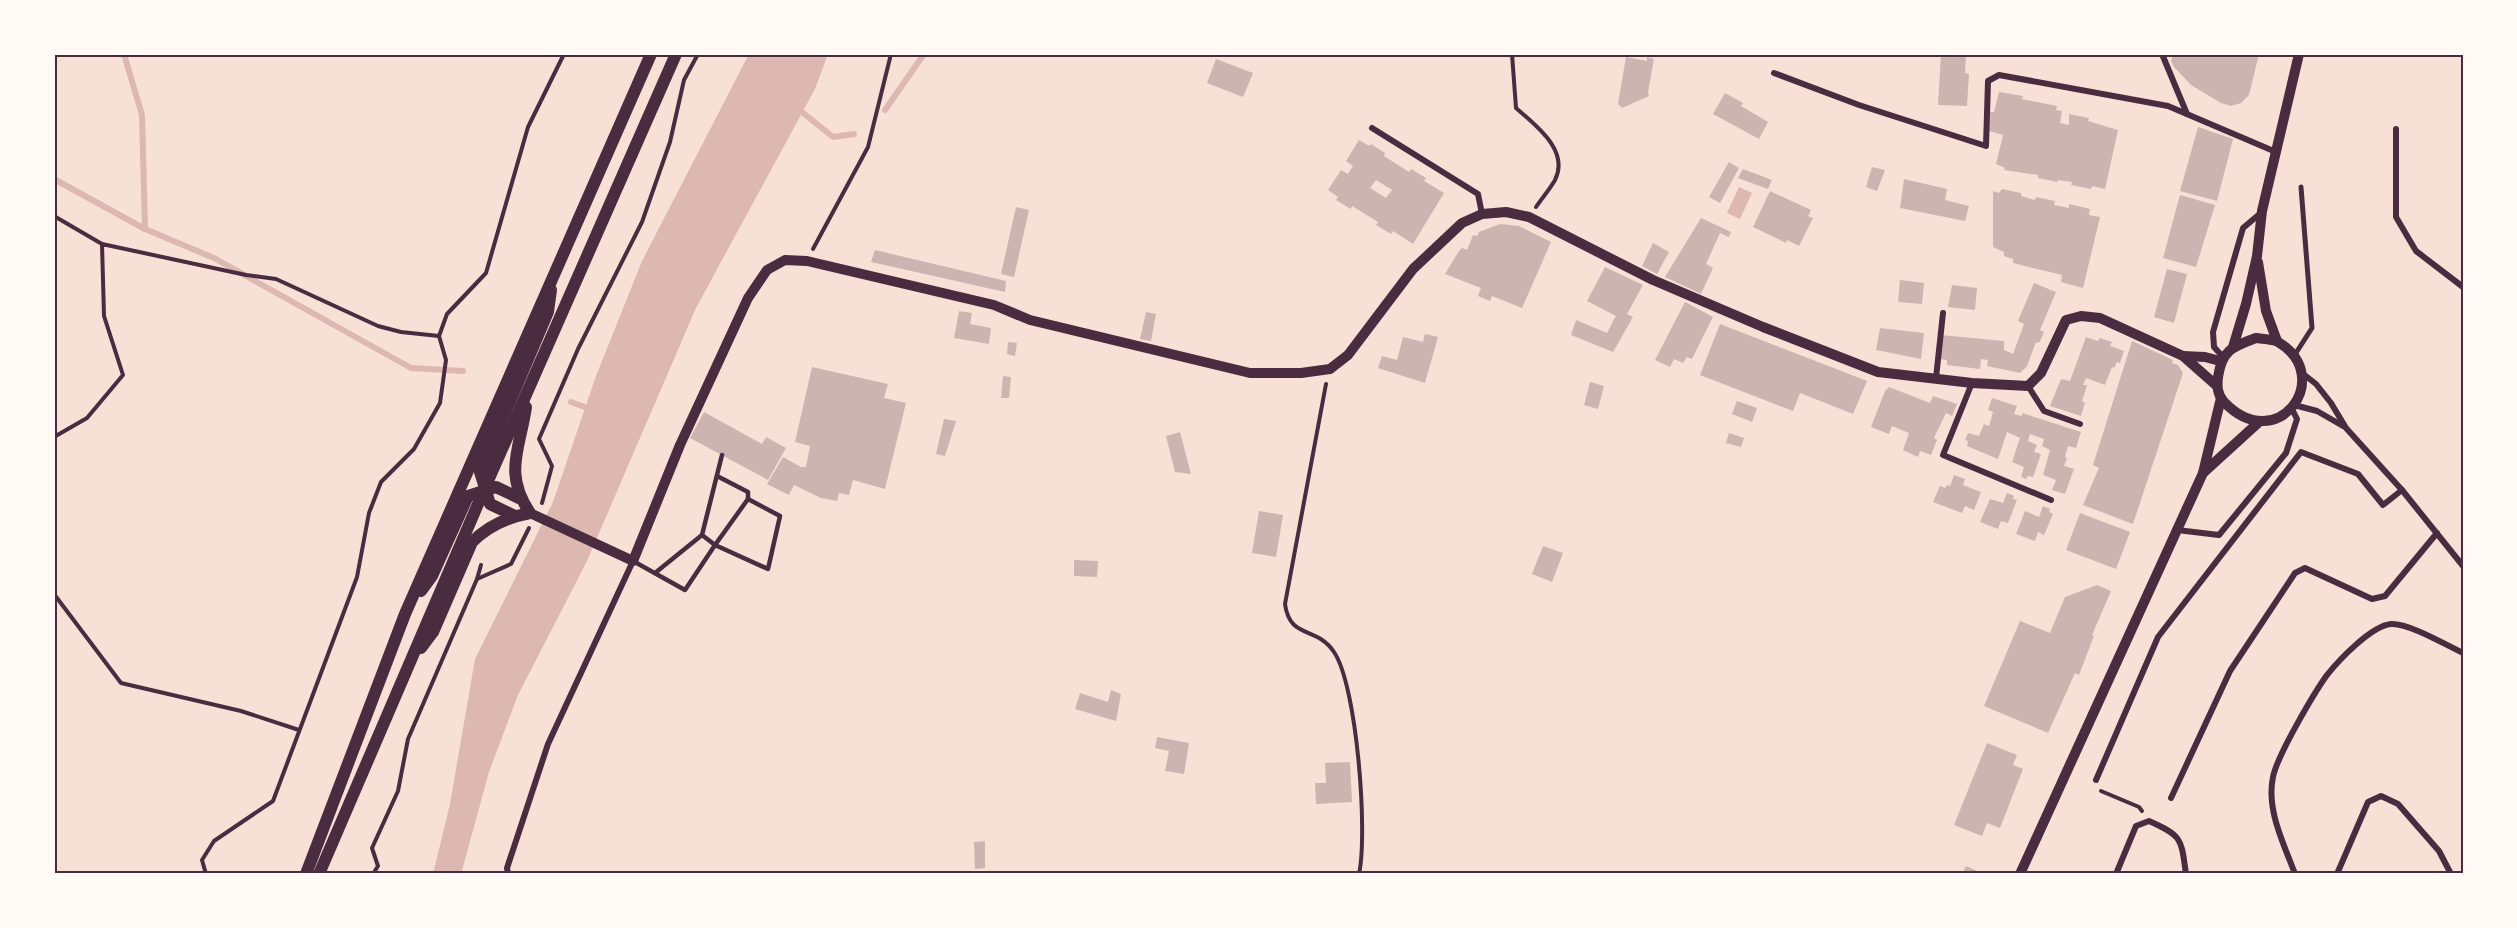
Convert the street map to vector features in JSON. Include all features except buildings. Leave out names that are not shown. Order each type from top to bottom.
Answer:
[{"type":"main road","points":[[306,874],[405,614],[651,54]]},
{"type":"main road","points":[[319,874],[484,490],[676,54]]},
{"type":"main road","points":[[515,516],[490,504],[480,472],[548,312],[555,271]]},
{"type":"main road","points":[[519,498],[514,472],[516,448],[523,430],[529,390]]},
{"type":"main road","points":[[405,614],[432,576],[468,496],[496,487],[519,498],[534,511]]},
{"type":"main road","points":[[408,666],[433,632],[472,542],[484,531],[515,516],[534,511]]},
{"type":"street","points":[[2162,54],[2187,114]]},
{"type":"street","points":[[2257,256],[2266,311],[2277,341],[2294,356],[2302,373],[2302,391],[2293,407],[2275,419],[2259,422],[2237,414],[2221,398],[2217,386],[2222,359],[2233,346],[2247,304],[2257,256],[2262,211],[2299,54]]},
{"type":"street","points":[[1774,73],[1859,105],[1986,146],[1988,81],[1999,75],[2168,106],[2276,152]]},
{"type":"street","points":[[1372,128],[1478,194],[1482,214]]},
{"type":"street","points":[[2396,129],[2396,217],[2416,251],[2463,287]]},
{"type":"street","points":[[2294,356],[2312,327],[2301,187]]},
{"type":"street","points":[[2222,359],[2214,347],[2213,332],[2243,228],[2262,211]]},
{"type":"street","points":[[508,874],[507,868],[548,744],[699,414],[748,298],[767,270],[785,260],[807,261],[994,305],[1030,320],[1250,373],[1301,373],[1330,369],[1348,355],[1413,269],[1462,223],[1482,214],[1506,212],[1529,218],[1653,280],[1773,332],[1878,372],[1972,383],[2028,386],[2041,373],[2066,320],[2081,316],[2100,318],[2183,356],[2217,386]]},
{"type":"street","points":[[1936,378],[1943,313]]},
{"type":"street","points":[[2233,346],[2256,338],[2277,341]]},
{"type":"street","points":[[2183,356],[2222,359]]},
{"type":"street","points":[[2302,373],[2316,384],[2346,428],[2402,490],[2463,566]]},
{"type":"street","points":[[1972,383],[1943,455],[2051,500]]},
{"type":"street","points":[[2028,386],[2044,411],[2080,424]]},
{"type":"street","points":[[2020,874],[2203,473],[2221,398]]},
{"type":"street","points":[[2293,407],[2317,411],[2346,428]]},
{"type":"street","points":[[2176,530],[2218,535],[2286,453],[2297,419],[2293,407]]},
{"type":"street","points":[[2203,473],[2259,422]]},
{"type":"street","points":[[2096,780],[2158,637],[2301,452],[2358,474],[2383,505],[2402,490]]},
{"type":"street","points":[[534,511],[633,561]]},
{"type":"street","points":[[2171,798],[2230,671],[2295,573],[2305,568],[2372,599],[2385,596],[2437,532]]},
{"type":"street","points":[[2295,874],[2273,810],[2273,776],[2286,745],[2327,676],[2360,639],[2390,624],[2415,630],[2463,653]]},
{"type":"street","points":[[2337,874],[2368,802],[2380,796],[2398,804],[2439,851],[2451,874]]},
{"type":"street","points":[[2116,874],[2136,826],[2149,821],[2169,830],[2182,841],[2186,874]]},
{"type":"lane","points":[[655,573],[702,535],[722,455]]},
{"type":"lane","points":[[633,561],[685,590],[748,499],[748,492],[717,476]]},
{"type":"lane","points":[[702,535],[715,545],[768,569],[780,516],[748,499]]},
{"type":"path","points":[[206,874],[202,860],[214,841],[273,801],[357,577],[369,513],[381,482],[414,449],[440,403],[446,360],[439,336],[447,314],[486,273],[528,127],[564,54]]},
{"type":"path","points":[[534,511],[544,499],[552,466],[539,439],[578,349],[642,222],[670,141],[684,80],[698,54]]},
{"type":"path","points":[[807,261],[868,147],[891,54]]},
{"type":"path","points":[[1512,54],[1516,108],[1547,136],[1558,159],[1556,178],[1529,218]]},
{"type":"path","points":[[54,216],[102,244],[246,275],[276,279],[378,326],[401,332],[439,336]]},
{"type":"path","points":[[54,437],[87,418],[123,375],[104,316],[102,244]]},
{"type":"path","points":[[1330,369],[1285,604],[1287,617],[1291,622],[1296,627],[1320,637],[1333,651],[1343,670],[1360,769],[1359,874]]},
{"type":"path","points":[[374,874],[378,866],[372,848],[398,790],[408,739],[477,579],[511,564],[530,527]]},
{"type":"path","points":[[54,594],[121,683],[241,711],[299,730]]},
{"type":"path","points":[[2095,789],[2139,807]]},
{"type":"shaded area","points":[[749,54],[828,54],[815,89],[696,308],[587,561],[518,695],[489,772],[461,874],[433,874],[450,804],[475,659],[553,502],[596,376],[642,261]]},
{"type":"shaded area","points":[[1739,187],[1752,193],[1740,219],[1727,213]]},
{"type":"waterway","points":[[124,54],[142,115],[145,229]]},
{"type":"waterway","points":[[885,110],[924,54]]},
{"type":"waterway","points":[[797,108],[833,137],[854,134]]},
{"type":"waterway","points":[[54,179],[145,229],[214,258],[411,368],[463,371]]},
{"type":"waterway","points":[[571,402],[590,409]]}]
